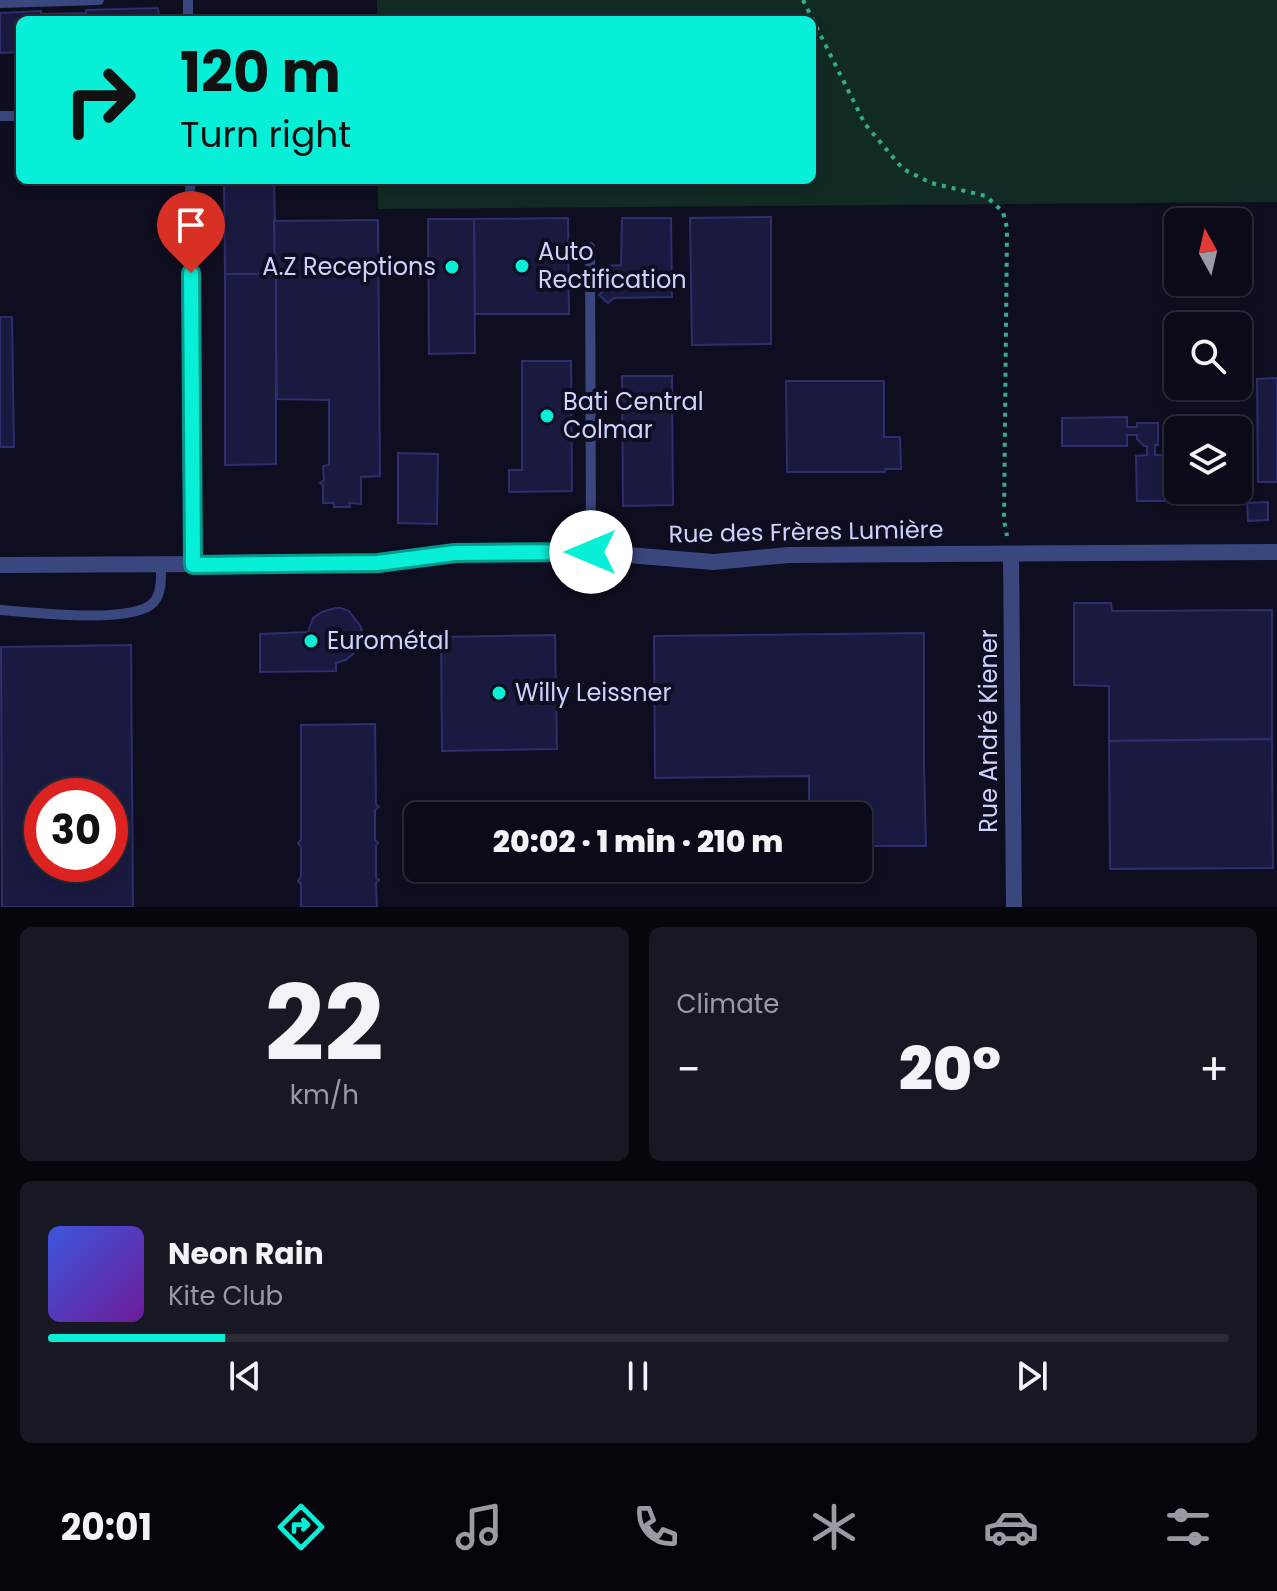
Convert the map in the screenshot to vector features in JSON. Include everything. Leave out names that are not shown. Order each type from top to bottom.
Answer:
[{"type":"street","name":"Rue des Frères Lumière","points":[[0,565],[378,563],[455,553],[591,552],[714,562],[789,555],[1277,552]]},
{"type":"street","name":"Rue André Kiener","points":[[1011,554],[1014,907]]},
{"type":"lane","points":[[0,3],[99,0]]},
{"type":"lane","points":[[190,184],[193,565]]},
{"type":"lane","points":[[590,247],[591,552]]},
{"type":"lane","points":[[0,610],[115,616],[147,609],[158,599],[161,565]]},
{"type":"path","points":[[816,26],[865,124],[903,169],[931,183],[986,196],[1003,212],[1007,228],[1004,520],[1011,554]]},
{"type":"green space","points":[[377,0],[1277,0],[1277,202],[378,209],[378,184],[816,184],[816,16],[377,16]]},
{"type":"building","points":[[158,8],[159,16],[16,16],[16,52],[0,53],[0,13],[86,13],[86,10]]},
{"type":"building","points":[[224,184],[274,184],[276,274],[225,274]]},
{"type":"building","points":[[771,217],[771,344],[692,345],[690,218]]},
{"type":"building","name":"Auto Rectification","points":[[568,218],[569,314],[475,314],[474,219]]},
{"type":"building","points":[[622,218],[671,218],[672,297],[614,298],[608,303],[599,295],[605,289],[605,266],[621,265]]},
{"type":"building","name":"A.Z Receptions","points":[[428,219],[474,219],[475,353],[429,354]]},
{"type":"building","points":[[378,220],[380,476],[361,477],[361,504],[334,507],[334,503],[323,503],[323,485],[320,483],[324,480],[323,466],[329,465],[329,400],[277,399],[274,221]]},
{"type":"building","points":[[225,274],[276,274],[276,464],[225,465]]},
{"type":"building","points":[[0,317],[12,317],[14,447],[0,447]]},
{"type":"building","name":"Bati Central Colmar","points":[[522,361],[571,361],[572,491],[509,492],[509,470],[522,470]]},
{"type":"building","points":[[622,376],[672,376],[673,505],[623,506]]},
{"type":"building","points":[[1277,378],[1277,482],[1258,482],[1257,379]]},
{"type":"building","points":[[786,381],[884,381],[884,437],[900,437],[901,469],[885,469],[885,472],[787,472]]},
{"type":"building","points":[[1127,417],[1127,427],[1137,427],[1137,423],[1158,423],[1155,455],[1164,455],[1164,501],[1137,501],[1136,456],[1147,455],[1147,446],[1137,439],[1137,435],[1127,435],[1127,446],[1062,446],[1062,418]]},
{"type":"building","points":[[398,453],[438,454],[437,524],[398,523]]},
{"type":"building","points":[[1268,502],[1268,520],[1248,521],[1247,504]]},
{"type":"building","points":[[1074,603],[1111,603],[1112,611],[1272,610],[1272,739],[1109,741],[1109,686],[1074,685]]},
{"type":"building","name":"Eurométal","points":[[335,608],[349,611],[361,627],[362,636],[361,645],[354,653],[336,663],[336,671],[260,672],[260,634],[308,632],[313,618]]},
{"type":"building","points":[[924,633],[926,846],[872,846],[872,802],[809,802],[809,776],[655,778],[654,636]]},
{"type":"building","name":"Willy Leissner","points":[[555,635],[557,749],[442,751],[441,637]]},
{"type":"building","points":[[131,645],[133,907],[2,907],[1,647]]},
{"type":"building","points":[[375,724],[376,804],[379,807],[375,810],[375,840],[378,843],[376,878],[379,880],[376,883],[377,907],[301,907],[301,884],[298,881],[301,876],[301,847],[298,843],[301,840],[301,725]]},
{"type":"building","points":[[1272,739],[1273,868],[1110,869],[1109,741]]},
{"type":"place","name":"Auto Rectification","points":[[522,266]]},
{"type":"place","name":"A.Z Receptions","points":[[452,267]]},
{"type":"place","name":"Bati Central Colmar","points":[[547,416]]},
{"type":"place","name":"Eurométal","points":[[311,641]]},
{"type":"place","name":"Willy Leissner","points":[[499,693]]},
{"type":"route","points":[[191,273],[193,565],[378,563],[455,553],[591,552]]}]
